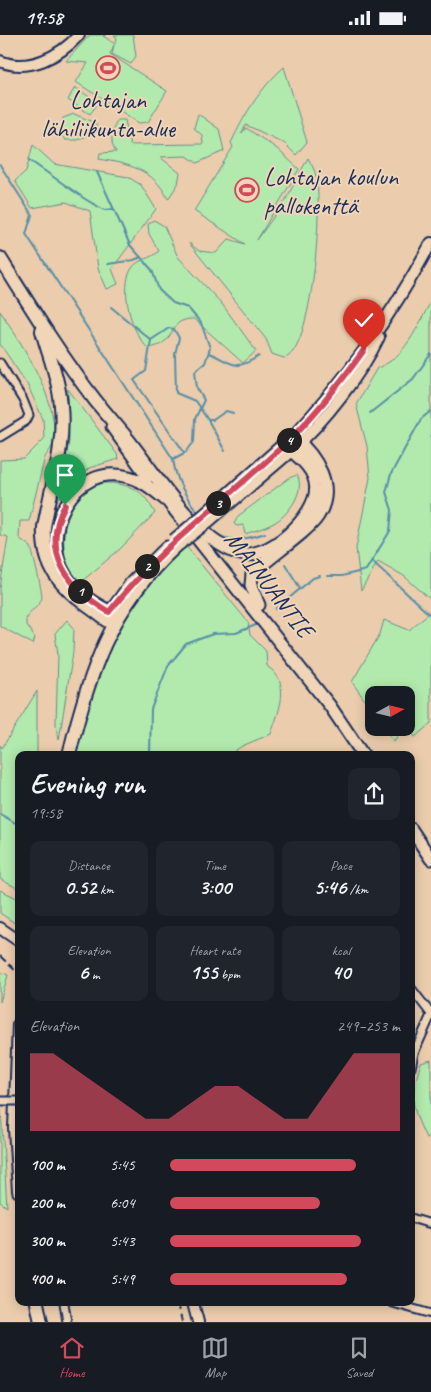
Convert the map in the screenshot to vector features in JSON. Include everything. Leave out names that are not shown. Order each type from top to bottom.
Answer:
[{"type":"highway","name":"MAINUANTIE","points":[[0,258],[40,322],[94,399],[188,516]]},
{"type":"highway","points":[[40,322],[54,371],[61,407],[58,461],[44,527],[48,563],[69,593],[112,618]]},
{"type":"highway","points":[[69,751],[87,685],[112,618],[175,543],[207,517],[293,443],[311,470],[316,485],[315,500],[300,522],[271,547],[260,552],[241,554],[218,542],[188,516]]},
{"type":"highway","points":[[37,1306],[41,1322]]},
{"type":"main road","name":"MAINUANTIE","points":[[94,399],[120,439],[330,706],[360,751]]},
{"type":"main road","points":[[259,605],[251,585],[252,574],[318,517],[325,500],[325,481],[320,467],[293,443]]},
{"type":"main road","points":[[112,618],[79,591],[66,575],[61,565],[56,547],[56,529],[65,505],[83,484],[98,477],[114,474],[138,480],[168,501]]},
{"type":"main road","name":"MAINUANTIE","points":[[188,516],[259,605],[325,693],[330,706]]},
{"type":"main road","points":[[415,835],[431,859]]},
{"type":"street","points":[[0,61],[11,65],[47,59],[66,49],[79,35]]},
{"type":"street","points":[[293,443],[356,376],[371,354],[390,313],[431,243]]},
{"type":"street","points":[[0,363],[23,400],[29,415],[26,421],[0,437]]},
{"type":"street","points":[[4,931],[15,938]]},
{"type":"street","points":[[415,993],[431,1015],[415,1051]]},
{"type":"street","points":[[0,1101],[15,1101]]},
{"type":"street","points":[[415,1219],[431,1224]]},
{"type":"street","points":[[64,1306],[67,1322]]},
{"type":"street","points":[[194,1306],[198,1322]]},
{"type":"street","points":[[403,1306],[431,1314]]},
{"type":"green space","name":"Lohtajan lähiliikunta-alue","points":[[90,35],[106,35],[103,36],[115,44],[117,38],[114,35],[133,35],[136,56],[131,64],[112,54],[114,45],[110,54],[167,91],[148,122],[139,123],[76,82],[88,63],[66,61]]},
{"type":"green space","points":[[284,67],[307,142],[296,155],[284,143],[246,125],[241,134],[246,128],[276,148],[299,169],[257,240],[285,201],[308,158],[316,176],[318,191],[317,244],[309,305],[302,331],[294,350],[284,358],[272,354],[266,339],[189,243],[199,251],[216,253],[229,239],[245,244],[194,211],[233,147],[231,143],[247,112],[268,83]]},
{"type":"green space","points":[[75,87],[95,101],[96,106],[90,114],[68,100]]},
{"type":"green space","points":[[74,114],[96,123],[96,131],[77,140],[65,140],[61,135],[63,118]]},
{"type":"green space","points":[[198,114],[219,129],[224,151],[197,163],[187,156],[160,157],[180,173],[178,184],[168,199],[162,189],[148,174],[130,166],[99,159],[100,153],[116,152],[112,145],[112,136],[117,120],[125,120],[130,145],[203,144],[202,135],[194,128]]},
{"type":"green space","points":[[33,145],[54,164],[128,177],[141,185],[156,209],[112,269],[118,284],[107,289],[98,268],[90,211],[66,202],[32,208],[15,181],[26,171]]},
{"type":"green space","points":[[154,220],[164,226],[178,257],[222,304],[256,351],[243,363],[194,319],[178,323],[163,343],[148,348],[136,332],[127,298],[128,276],[135,265],[159,251],[149,234],[148,224]]},
{"type":"green space","points":[[431,301],[431,600],[404,576],[378,561],[361,591],[356,548],[370,478],[367,446],[356,404],[377,368],[387,364],[410,340]]},
{"type":"green space","points":[[0,311],[38,374],[46,393],[54,428],[53,444],[45,459],[29,521],[20,521],[19,538],[31,547],[42,595],[39,603],[26,617],[26,625],[35,638],[33,644],[0,626],[0,588],[8,537],[0,535],[0,460],[24,459],[44,439],[43,419],[27,384],[0,344]]},
{"type":"green space","points":[[68,389],[117,454],[118,459],[89,468],[58,499],[69,442]]},
{"type":"green space","points":[[297,475],[299,488],[294,503],[278,520],[266,527],[245,534],[243,525],[237,526],[234,524],[238,516],[289,478]]},
{"type":"green space","points":[[113,483],[128,486],[138,491],[147,500],[155,513],[120,549],[81,582],[71,571],[66,560],[64,534],[66,521],[78,498],[87,489],[98,484]]},
{"type":"green space","points":[[186,546],[248,622],[250,635],[266,651],[267,666],[275,673],[281,689],[280,706],[271,734],[235,751],[76,751],[91,697],[112,640],[126,613],[162,565]]},
{"type":"green space","points":[[431,611],[431,723],[415,737],[415,686],[365,686],[365,700],[352,682],[380,634],[384,620],[409,630]]},
{"type":"green space","points":[[67,620],[74,628],[73,652],[59,740],[56,724],[58,654],[55,634]]},
{"type":"green space","points":[[37,691],[37,751],[15,751],[15,887],[0,879],[0,745],[2,748]]},
{"type":"green space","points":[[390,736],[397,736],[394,741]]},
{"type":"green space","points":[[0,890],[15,897],[15,923],[0,913]]},
{"type":"green space","points":[[0,972],[8,975],[0,1002]]},
{"type":"green space","points":[[431,1060],[431,1135],[426,1138],[415,1112],[415,1085],[421,1063]]},
{"type":"green space","points":[[1,1109],[7,1207],[0,1202]]},
{"type":"waterway","points":[[29,160],[104,210],[114,209]]},
{"type":"waterway","points":[[0,165],[32,215],[26,234],[173,459],[182,488],[199,514]]},
{"type":"waterway","points":[[97,172],[130,245],[152,270],[159,290],[173,303],[188,308],[201,323],[210,348],[205,363],[195,371],[197,388],[204,400],[195,419],[194,442],[186,452],[173,459]]},
{"type":"waterway","points":[[108,264],[141,257]]},
{"type":"waterway","points":[[111,307],[151,340],[146,371],[134,380],[184,452]]},
{"type":"waterway","points":[[151,340],[169,328],[174,329],[179,338],[175,354],[176,393],[195,401],[208,420],[213,420],[226,411],[233,413]]},
{"type":"waterway","points":[[209,353],[238,365],[259,356]]},
{"type":"waterway","points":[[370,413],[413,379],[431,354]]},
{"type":"waterway","points":[[327,576],[342,576],[366,570],[390,531],[392,510],[386,492],[391,474],[421,419],[431,411]]},
{"type":"waterway","points":[[208,420],[225,451]]},
{"type":"waterway","points":[[208,526],[220,536],[235,539],[250,538],[265,533]]},
{"type":"waterway","points":[[372,561],[431,616]]},
{"type":"waterway","points":[[285,564],[300,588]]},
{"type":"waterway","points":[[276,609],[313,578],[320,576]]},
{"type":"waterway","points":[[150,751],[151,709],[168,666],[186,644],[213,634],[236,633],[256,625]]},
{"type":"waterway","points":[[0,814],[15,823]]},
{"type":"railway","points":[[0,956],[15,970]]},
{"type":"railway","points":[[179,1306],[182,1322]]},
{"type":"place","name":"Lohtajan lähiliikunta-alue","points":[[108,68]]},
{"type":"place","name":"Lohtajan koulun pallokenttä","points":[[247,190]]},
{"type":"route","points":[[65,505],[56,529],[56,547],[61,565],[72,584],[79,591],[109,612],[131,583],[173,541],[293,436],[339,386],[364,350]]}]
